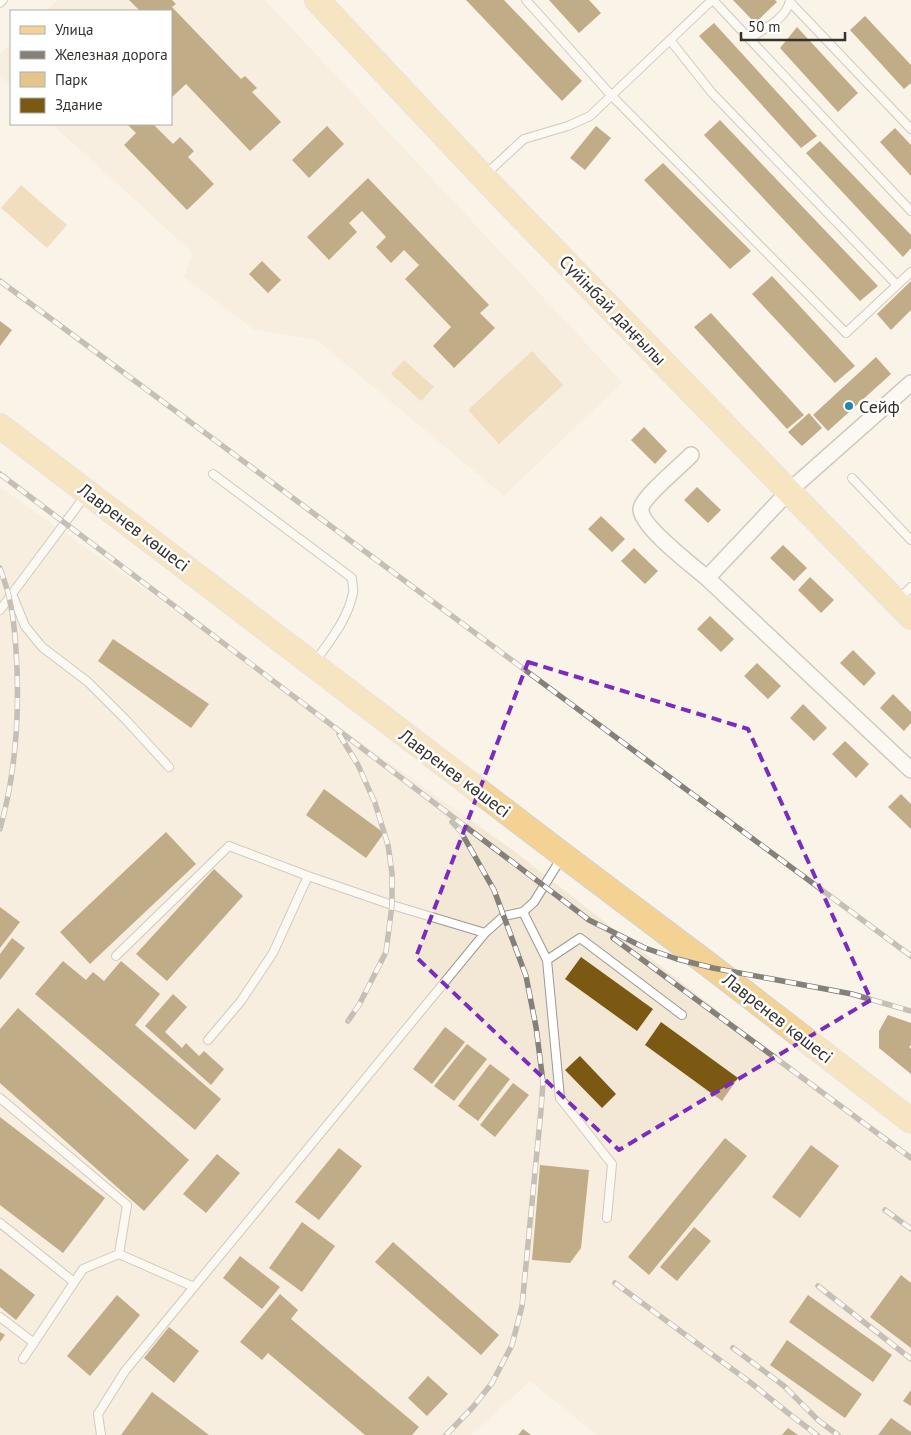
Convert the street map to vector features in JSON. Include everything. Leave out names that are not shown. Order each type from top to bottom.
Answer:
[{"type":"main road","name":"Сүйінбай даңғылы","points":[[317,0],[483,176],[789,491],[906,602]]},
{"type":"main road","name":"Лавренев көшесі","points":[[0,426],[713,968],[911,1121]]},
{"type":"street","points":[[707,578],[789,491],[911,383]]},
{"type":"street","points":[[692,456],[646,499],[641,508],[644,520],[655,533],[707,578],[911,770]]},
{"type":"lane","points":[[0,4],[3,0]]},
{"type":"lane","points":[[526,0],[611,95],[846,333],[911,272]]},
{"type":"lane","points":[[483,176],[524,139],[568,126],[590,116],[712,0],[911,211]]},
{"type":"lane","points":[[749,39],[783,15],[790,1],[911,129]]},
{"type":"lane","points":[[670,40],[712,93],[898,286]]},
{"type":"lane","points":[[213,474],[352,578],[354,592],[346,613],[313,664]]},
{"type":"lane","points":[[852,478],[911,540]]},
{"type":"lane","points":[[0,610],[88,492]]},
{"type":"lane","points":[[12,594],[25,626],[42,647],[88,682],[169,766]]},
{"type":"lane","points":[[116,956],[229,846],[392,905],[484,933]]},
{"type":"lane","points":[[101,1435],[98,1414],[125,1371],[484,933],[504,916],[523,912],[534,902],[563,855]]},
{"type":"lane","points":[[208,1040],[242,1001],[273,953],[308,876]]},
{"type":"lane","points":[[523,912],[547,960],[560,1098],[612,1164],[607,1218]]},
{"type":"lane","points":[[547,960],[580,938],[682,1016]]},
{"type":"lane","points":[[0,1098],[127,1205],[119,1254]]},
{"type":"lane","points":[[0,1223],[74,1282]]},
{"type":"lane","points":[[23,1359],[84,1269],[119,1254],[194,1287]]},
{"type":"lane","points":[[0,1317],[34,1343]]},
{"type":"highlighted area","points":[[528,662],[748,729],[871,1000],[619,1150],[416,957]]},
{"type":"shaded area","points":[[58,0],[265,0],[622,382],[504,496],[317,340],[253,329],[184,277],[193,253],[53,125],[172,125],[172,10],[47,10]]},
{"type":"shaded area","points":[[10,45],[10,86],[0,77],[0,54]]},
{"type":"shaded area","points":[[0,487],[514,851],[911,1162],[911,1435],[597,1435],[530,1381],[471,1435],[0,1435]]},
{"type":"green space","points":[[21,185],[67,225],[47,248],[1,208]]},
{"type":"green space","points":[[532,351],[563,385],[499,444],[468,410]]},
{"type":"green space","points":[[404,360],[434,387],[421,401],[391,374]]},
{"type":"building","points":[[129,0],[172,0],[176,4],[172,7],[241,79],[245,76],[257,88],[252,92],[281,122],[250,151],[186,84],[172,97],[172,10],[139,10]]},
{"type":"building","points":[[466,0],[504,0],[582,81],[562,101]]},
{"type":"building","points":[[549,0],[589,0],[601,13],[579,33]]},
{"type":"building","points":[[733,0],[775,0],[777,2],[755,23]]},
{"type":"building","points":[[865,16],[911,65],[911,83],[904,89],[850,30]]},
{"type":"building","points":[[714,23],[817,136],[801,148],[699,36]]},
{"type":"building","points":[[797,27],[858,93],[838,112],[780,48]]},
{"type":"building","points":[[720,120],[878,286],[860,301],[704,135]]},
{"type":"building","points":[[128,125],[154,125],[173,144],[180,137],[194,151],[188,157],[214,184],[187,210],[124,145],[136,133]]},
{"type":"building","points":[[327,126],[344,144],[309,178],[292,160]]},
{"type":"building","points":[[596,126],[611,138],[585,170],[570,158]]},
{"type":"building","points":[[895,128],[911,145],[911,176],[880,142]]},
{"type":"building","points":[[820,141],[911,235],[911,248],[903,257],[806,153]]},
{"type":"building","points":[[663,163],[751,251],[730,269],[644,180]]},
{"type":"building","points":[[368,178],[489,305],[480,313],[495,328],[454,368],[433,346],[451,327],[405,279],[419,265],[404,250],[391,263],[376,247],[386,237],[362,211],[349,223],[357,232],[329,260],[307,237]]},
{"type":"building","points":[[262,261],[281,280],[268,293],[249,274]]},
{"type":"building","points":[[772,276],[855,366],[835,383],[752,294]]},
{"type":"building","points":[[911,281],[911,310],[891,330],[877,314]]},
{"type":"building","points":[[711,313],[804,415],[787,429],[694,327]]},
{"type":"building","points":[[0,321],[12,330],[0,346]]},
{"type":"building","points":[[876,357],[891,374],[828,431],[813,415]]},
{"type":"building","points":[[809,413],[822,428],[802,446],[788,432]]},
{"type":"building","points":[[644,427],[667,451],[655,464],[631,440]]},
{"type":"building","points":[[697,487],[721,510],[708,523],[684,500]]},
{"type":"building","points":[[601,516],[625,539],[612,552],[588,529]]},
{"type":"building","points":[[783,545],[807,568],[794,581],[770,558]]},
{"type":"building","points":[[634,548],[658,571],[645,584],[621,561]]},
{"type":"building","points":[[810,577],[834,600],[821,613],[798,590]]},
{"type":"building","points":[[710,616],[734,639],[721,652],[697,629]]},
{"type":"building","points":[[113,639],[209,704],[191,728],[98,661]]},
{"type":"building","points":[[853,650],[876,673],[864,686],[840,663]]},
{"type":"building","points":[[757,663],[781,686],[768,699],[744,676]]},
{"type":"building","points":[[893,694],[911,712],[911,723],[904,731],[880,708]]},
{"type":"building","points":[[803,704],[827,728],[814,741],[790,718]]},
{"type":"building","points":[[845,741],[869,764],[856,778],[832,754]]},
{"type":"building","points":[[324,789],[384,833],[366,858],[306,815]]},
{"type":"building","points":[[901,794],[911,804],[911,829],[888,807]]},
{"type":"building","points":[[166,832],[196,864],[90,964],[60,932]]},
{"type":"building","points":[[214,869],[243,896],[167,981],[136,954]]},
{"type":"building","points":[[0,907],[20,922],[0,948]]},
{"type":"building","points":[[12,938],[25,948],[0,980],[0,954]]},
{"type":"building","points":[[581,957],[653,1009],[637,1031],[565,979]]},
{"type":"building","points":[[63,961],[86,980],[93,972],[104,981],[121,961],[160,994],[135,1025],[221,1099],[195,1130],[35,994]]},
{"type":"building","points":[[173,994],[187,1007],[165,1032],[182,1048],[186,1043],[199,1056],[204,1051],[224,1069],[211,1085],[145,1026]]},
{"type":"building","points":[[18,1008],[189,1160],[144,1211],[0,1083],[0,1029]]},
{"type":"building","points":[[888,1015],[911,1023],[911,1045],[909,1047],[911,1049],[911,1074],[879,1048],[879,1031]]},
{"type":"building","points":[[661,1022],[738,1078],[722,1101],[645,1045]]},
{"type":"building","points":[[445,1027],[465,1042],[432,1084],[413,1069]]},
{"type":"building","points":[[467,1044],[487,1059],[454,1101],[434,1086]]},
{"type":"building","points":[[580,1056],[616,1094],[602,1108],[565,1070]]},
{"type":"building","points":[[490,1064],[510,1079],[478,1121],[458,1106]]},
{"type":"building","points":[[513,1083],[529,1095],[495,1137],[480,1125]]},
{"type":"building","points":[[0,1117],[105,1198],[63,1253],[0,1205]]},
{"type":"building","points":[[725,1138],[747,1156],[649,1275],[628,1257]]},
{"type":"building","points":[[811,1145],[839,1166],[800,1218],[772,1197]]},
{"type":"building","points":[[339,1148],[362,1166],[319,1220],[295,1202]]},
{"type":"building","points":[[217,1154],[240,1173],[206,1213],[183,1194]]},
{"type":"building","points":[[540,1165],[589,1170],[581,1248],[570,1263],[532,1260]]},
{"type":"building","points":[[302,1222],[335,1246],[302,1292],[269,1268]]},
{"type":"building","points":[[694,1227],[711,1241],[677,1281],[660,1267]]},
{"type":"building","points":[[393,1242],[499,1335],[481,1355],[375,1262]]},
{"type":"building","points":[[240,1256],[280,1287],[262,1309],[223,1278]]},
{"type":"building","points":[[0,1268],[35,1295],[16,1320],[0,1307]]},
{"type":"building","points":[[901,1275],[911,1283],[911,1348],[870,1317]]},
{"type":"building","points":[[280,1294],[298,1310],[291,1319],[419,1427],[412,1435],[365,1435],[268,1353],[262,1360],[240,1342]]},
{"type":"building","points":[[117,1295],[140,1315],[90,1376],[67,1356]]},
{"type":"building","points":[[808,1295],[892,1355],[873,1382],[789,1322]]},
{"type":"building","points":[[169,1327],[199,1351],[174,1383],[144,1358]]},
{"type":"building","points":[[0,1332],[5,1335],[0,1342]]},
{"type":"building","points":[[787,1340],[862,1394],[845,1418],[770,1365]]},
{"type":"building","points":[[428,1376],[448,1394],[427,1416],[408,1398]]},
{"type":"building","points":[[911,1390],[911,1406],[903,1401]]},
{"type":"building","points":[[152,1392],[209,1435],[121,1435]]},
{"type":"building","points":[[891,1418],[911,1432],[911,1435],[878,1435]]},
{"type":"building","points":[[788,1428],[798,1435],[782,1435]]},
{"type":"building","points":[[523,1429],[531,1435],[518,1435]]},
{"type":"railway","points":[[0,281],[911,956]]},
{"type":"railway","points":[[0,474],[589,920],[645,948],[677,959],[713,968],[852,994],[911,1011]]},
{"type":"railway","points":[[0,568],[13,617],[17,672],[16,740],[10,785],[0,829]]},
{"type":"railway","points":[[339,734],[358,765],[375,803],[388,845],[392,873],[392,905],[386,952],[359,1005],[348,1021]]},
{"type":"railway","points":[[446,1435],[473,1407],[492,1383],[512,1345],[522,1306],[543,1082],[536,1027],[526,976],[494,890],[461,832],[452,822]]},
{"type":"railway","points":[[613,938],[911,1158]]},
{"type":"railway","points":[[885,1210],[911,1229]]},
{"type":"railway","points":[[615,1283],[751,1383],[817,1435]]},
{"type":"railway","points":[[818,1286],[911,1359]]},
{"type":"railway","points":[[733,1348],[784,1386],[819,1421],[838,1435]]},
{"type":"place","name":"Сейф","points":[[849,406]]}]
